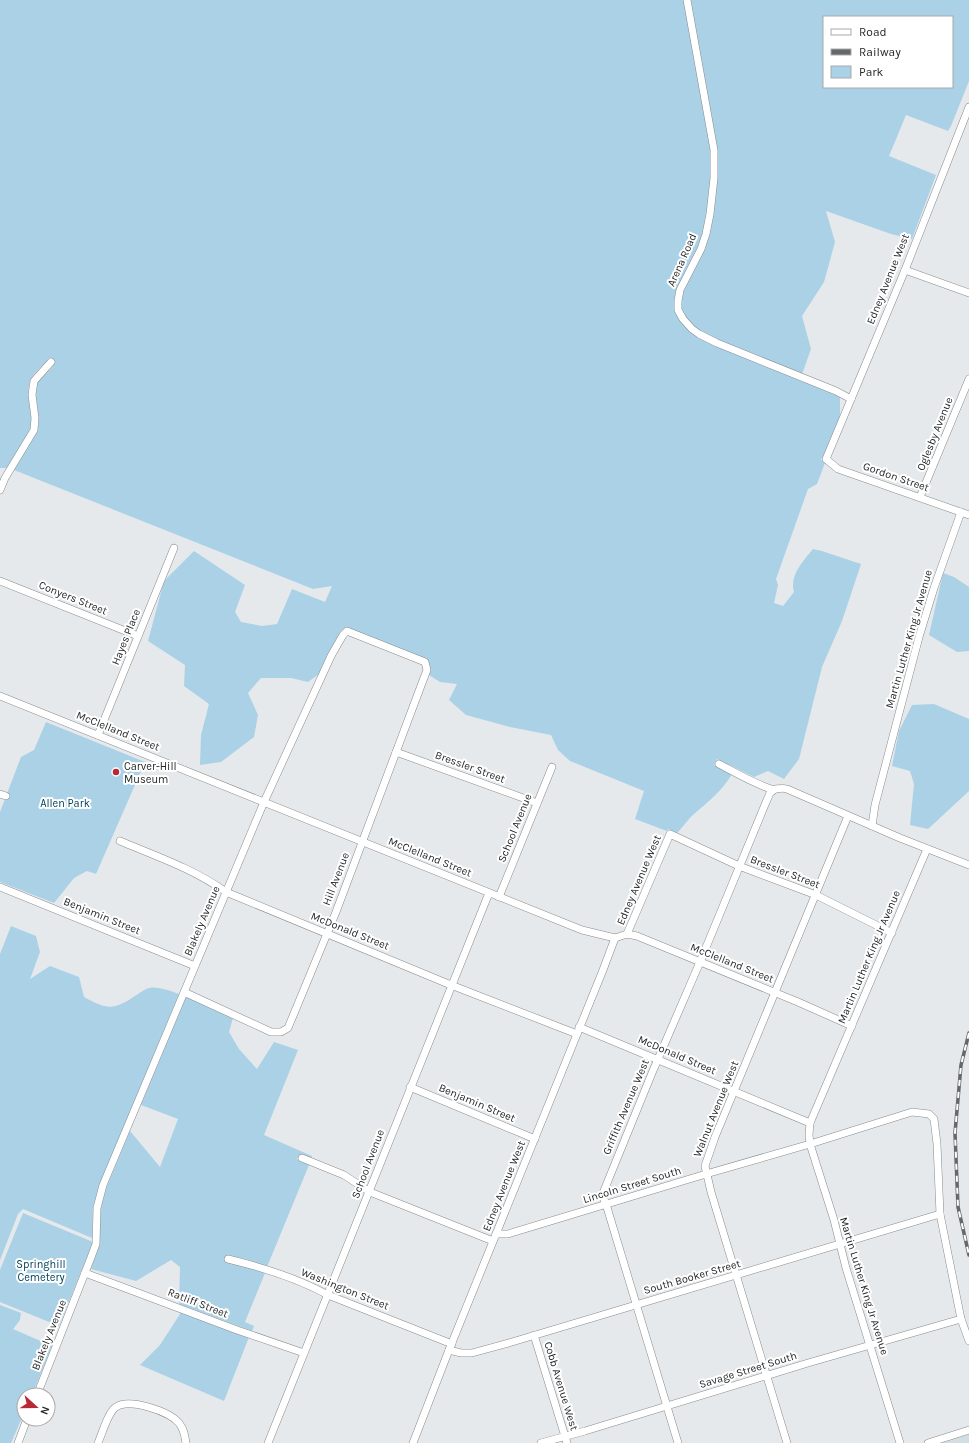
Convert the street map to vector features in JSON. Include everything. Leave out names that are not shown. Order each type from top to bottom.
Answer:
[{"type":"street","name":"Arena Road","points":[[687,0],[713,143],[714,178],[711,208],[706,234],[701,249],[680,290],[678,310],[686,323],[699,334],[717,343],[836,391],[851,399]]},
{"type":"street","name":"Edney Avenue West","points":[[826,459],[905,270],[969,107]]},
{"type":"street","points":[[905,270],[969,293]]},
{"type":"street","points":[[0,490],[5,478],[34,430],[36,418],[32,399],[33,387],[36,379],[50,362]]},
{"type":"street","name":"Oglesby Avenue","points":[[920,497],[969,379]]},
{"type":"street","name":"Gordon Street","points":[[826,459],[838,468],[969,515]]},
{"type":"street","name":"Martin Luther King Jr Avenue","points":[[872,826],[875,804],[919,637],[934,588],[961,512]]},
{"type":"street","name":"Hayes Place","points":[[98,735],[174,548]]},
{"type":"street","name":"Conyers Street","points":[[0,581],[138,636]]},
{"type":"street","name":"Blakely Avenue","points":[[40,1387],[96,1244],[97,1208],[103,1185],[264,802],[306,715],[326,667],[343,635],[347,631],[422,661],[426,665],[427,670],[396,752]]},
{"type":"street","name":"McClelland Street","points":[[0,696],[582,930],[615,938]]},
{"type":"street","name":"Bressler Street","points":[[396,752],[537,803]]},
{"type":"street","name":"Hill Avenue","points":[[184,992],[272,1032],[281,1032],[290,1025],[327,934],[396,752]]},
{"type":"street","points":[[718,764],[756,783],[774,790],[783,787],[848,816],[969,865]]},
{"type":"street","name":"School Avenue","points":[[499,897],[552,768]]},
{"type":"street","name":"Griffith Avenue West","points":[[678,1443],[603,1193],[770,793],[774,790]]},
{"type":"street","name":"Walnut Avenue West","points":[[788,1443],[706,1174],[705,1166],[848,816]]},
{"type":"street","name":"Edney Avenue West","points":[[628,934],[670,834]]},
{"type":"street","name":"Bressler Street","points":[[670,834],[740,866],[816,895],[892,933]]},
{"type":"street","name":"McDonald Street","points":[[120,841],[187,869],[212,882],[226,892],[327,934],[452,985],[658,1059],[810,1123]]},
{"type":"street","name":"Martin Luther King Jr Avenue","points":[[900,1443],[810,1144],[809,1135],[810,1123],[927,849]]},
{"type":"street","name":"Benjamin Street","points":[[0,887],[195,966]]},
{"type":"street","name":"School Avenue","points":[[268,1443],[489,893]]},
{"type":"street","points":[[615,938],[628,934]]},
{"type":"street","name":"McClelland Street","points":[[628,934],[642,938],[852,1026]]},
{"type":"street","name":"Edney Avenue West","points":[[413,1443],[450,1347],[615,938]]},
{"type":"street","name":"Benjamin Street","points":[[410,1087],[535,1139]]},
{"type":"street","name":"Lincoln Street South","points":[[302,1158],[344,1176],[370,1192],[495,1238],[912,1112],[929,1114],[934,1119],[937,1144],[940,1214]]},
{"type":"street","points":[[940,1214],[961,1319],[969,1342]]},
{"type":"street","name":"South Booker Street","points":[[450,1347],[461,1353],[472,1352],[534,1335],[940,1214]]},
{"type":"street","name":"Washington Street","points":[[228,1259],[245,1262],[316,1288],[328,1295],[450,1347]]},
{"type":"street","name":"Ratliff Street","points":[[85,1273],[237,1330],[276,1342],[304,1353]]},
{"type":"street","name":"Savage Street South","points":[[541,1443],[566,1440],[666,1406],[767,1375],[961,1319]]},
{"type":"street","name":"Cobb Avenue West","points":[[534,1335],[566,1440]]},
{"type":"street","points":[[98,1443],[112,1410],[117,1406],[127,1404],[152,1409],[170,1416],[178,1422],[182,1428],[186,1443]]},
{"type":"street","points":[[18,1443],[24,1427]]},
{"type":"street","points":[[928,1443],[969,1430]]},
{"type":"shaded area","points":[[969,1433],[969,1443],[939,1443]]},
{"type":"green space","points":[[0,0],[969,0],[969,81],[951,126],[948,131],[906,115],[889,156],[936,175],[912,239],[891,234],[826,211],[835,242],[824,282],[802,316],[811,349],[800,380],[840,397],[840,417],[821,459],[825,463],[817,484],[808,489],[776,579],[778,585],[774,603],[783,606],[794,592],[793,580],[795,575],[801,564],[813,549],[861,564],[842,621],[822,667],[799,759],[784,779],[768,771],[754,777],[717,759],[714,765],[732,774],[720,791],[692,816],[677,833],[668,829],[667,831],[635,819],[644,791],[570,761],[558,750],[551,735],[510,727],[466,715],[449,700],[457,684],[440,682],[429,675],[430,667],[427,660],[348,628],[342,630],[319,674],[308,682],[291,678],[261,678],[248,693],[258,715],[254,737],[221,762],[200,765],[201,735],[209,704],[184,686],[185,665],[148,641],[164,581],[194,551],[245,585],[235,612],[241,622],[262,626],[277,624],[292,589],[325,602],[332,586],[313,589],[14,470],[37,432],[38,420],[36,390],[38,382],[51,369],[55,361],[49,358],[31,379],[29,385],[32,413],[30,429],[7,468],[0,468]]},
{"type":"green space","points":[[943,573],[954,577],[969,587],[969,651],[957,652],[929,635]]},
{"type":"green space","points":[[934,704],[969,719],[969,791],[928,829],[910,825],[914,784],[910,771],[892,766],[899,731],[912,705]]},
{"type":"green space","name":"Allen Park","points":[[46,722],[145,762],[96,874],[87,871],[74,878],[54,903],[0,882],[0,812],[21,757],[34,750]]},
{"type":"green space","points":[[11,926],[36,936],[40,952],[30,979],[50,966],[79,977],[84,997],[98,1004],[110,1007],[121,1004],[143,990],[149,988],[160,988],[179,994],[100,1184],[93,1207],[92,1238],[23,1209],[18,1214],[0,1260],[0,954]]},
{"type":"green space","points":[[186,997],[233,1018],[229,1032],[239,1049],[257,1069],[274,1042],[298,1050],[264,1135],[312,1156],[311,1159],[300,1154],[297,1159],[309,1165],[267,1267],[246,1259],[226,1255],[224,1261],[265,1273],[245,1322],[254,1326],[252,1331],[179,1304],[180,1267],[171,1260],[136,1281],[91,1269],[99,1244],[103,1196],[130,1131],[160,1167],[178,1119],[141,1105]]},
{"type":"green space","name":"Springhill Cemetery","points":[[23,1213],[93,1242],[59,1326],[0,1302],[0,1270]]},
{"type":"green space","points":[[0,1305],[21,1313],[20,1320],[13,1329],[52,1346],[35,1387],[16,1387],[16,1427],[18,1427],[11,1443],[0,1443]]},
{"type":"green space","points":[[180,1311],[249,1337],[224,1401],[140,1365],[160,1345],[180,1314]]},
{"type":"railway","points":[[969,1033],[961,1065],[955,1133],[958,1207],[969,1255]]},
{"type":"place","name":"Carver-Hill Museum","points":[[116,772]]}]
